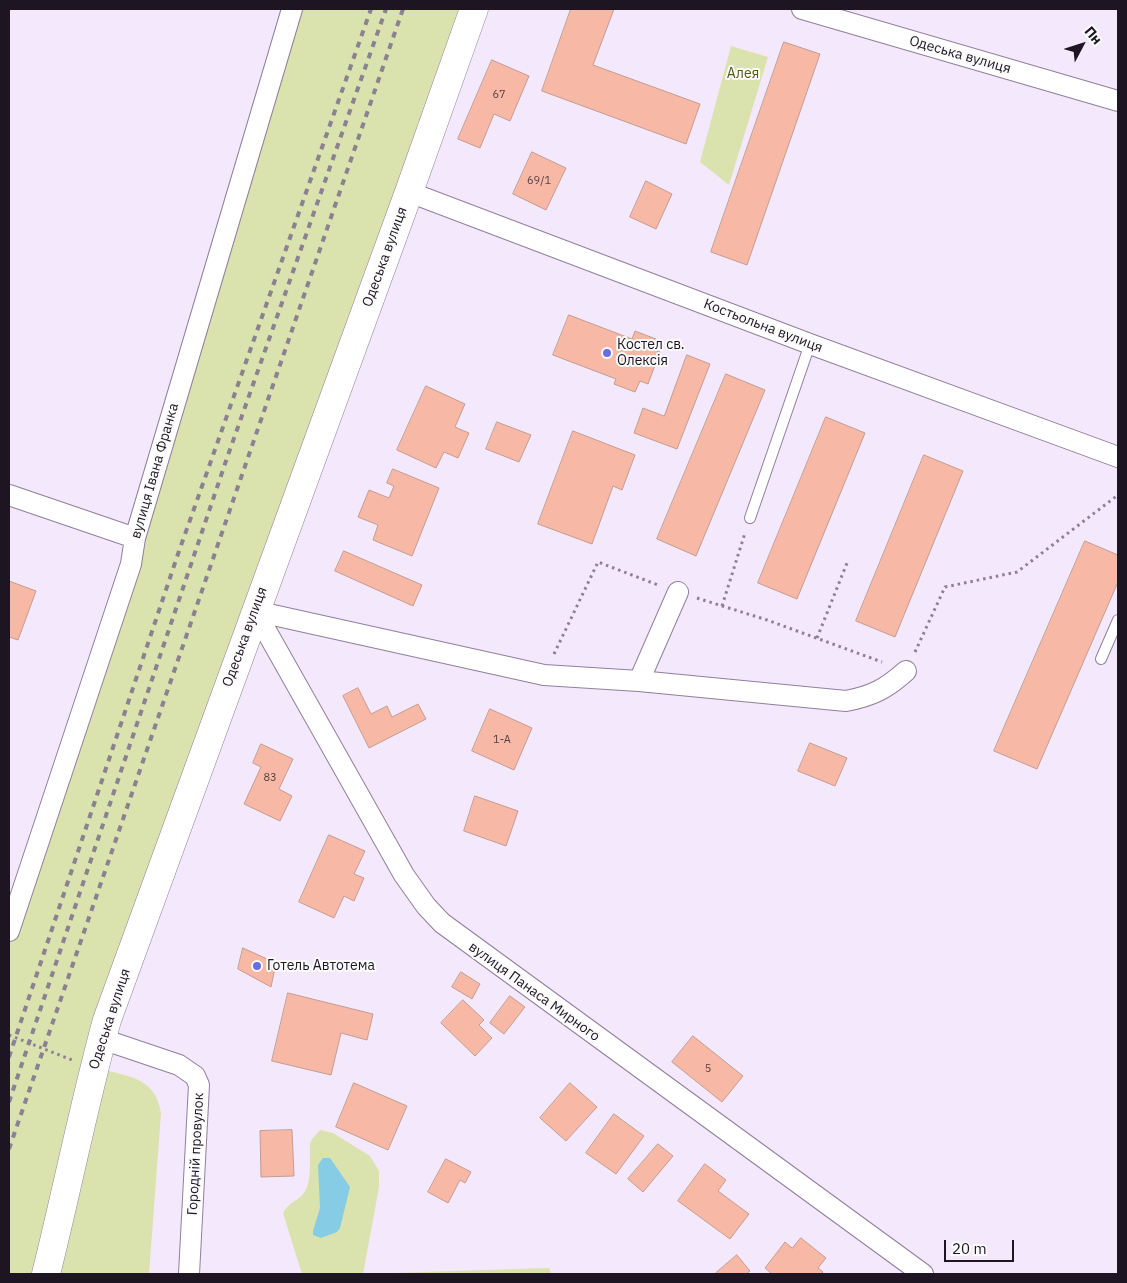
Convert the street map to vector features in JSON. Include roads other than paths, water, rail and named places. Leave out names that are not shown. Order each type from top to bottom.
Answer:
[{"type":"main road","name":"Одеська вулиця","points":[[46,1274],[102,1038],[474,9]]},
{"type":"street","name":"вулиця Івана Франка","points":[[9,931],[131,564],[135,538],[292,9]]},
{"type":"street","name":"Одеська вулиця","points":[[802,9],[1118,101]]},
{"type":"street","name":"Костьольна вулиця","points":[[409,192],[810,344],[1118,457]]},
{"type":"street","points":[[9,494],[135,538]]},
{"type":"street","points":[[640,682],[678,592]]},
{"type":"street","points":[[255,611],[544,675],[846,701],[869,697],[891,685],[906,671]]},
{"type":"street","name":"вулиця Панаса Мирного","points":[[255,611],[404,875],[426,906],[442,924],[923,1274]]},
{"type":"street","name":"Городній провулок","points":[[102,1038],[179,1065],[195,1076],[199,1085],[189,1274]]},
{"type":"lane","points":[[750,518],[810,344]]},
{"type":"lane","points":[[1101,659],[1118,620]]},
{"type":"water","points":[[323,1158],[330,1158],[350,1187],[340,1228],[337,1232],[321,1238],[313,1235],[313,1231],[320,1208],[318,1165]]},
{"type":"railway","points":[[9,1057],[178,554],[371,9]]},
{"type":"railway","points":[[9,1102],[227,458],[386,9]]},
{"type":"railway","points":[[9,1149],[403,9]]},
{"type":"place","name":"Костел св. Олексія","points":[[607,353]]},
{"type":"place","name":"Готель Автотема","points":[[257,966]]},
{"type":"park label","name":"Алея","points":[[743,74]]}]
